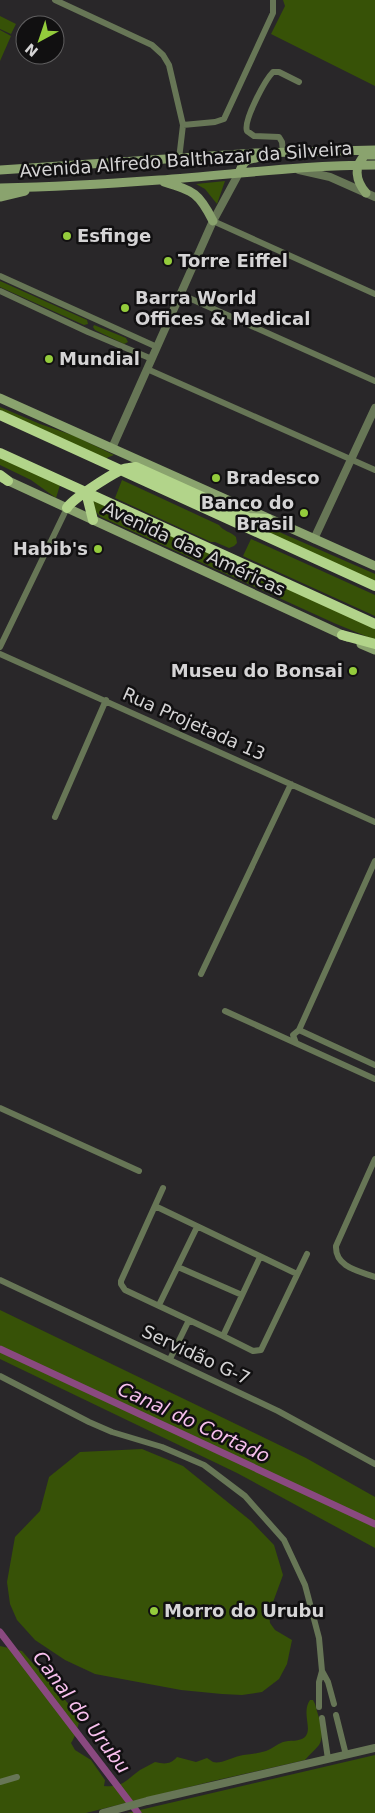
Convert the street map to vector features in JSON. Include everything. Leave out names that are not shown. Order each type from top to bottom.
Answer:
[{"type":"highway","points":[[0,415],[375,586]]},
{"type":"highway","name":"Avenida das Américas","points":[[0,453],[375,624]]},
{"type":"highway","points":[[66,508],[74,500],[121,470],[136,467],[249,518],[268,519]]},
{"type":"highway","points":[[86,492],[93,520]]},
{"type":"highway","points":[[342,635],[375,644]]},
{"type":"main road","name":"Avenida Alfredo Balthazar da Silveira","points":[[0,170],[283,152],[375,150]]},
{"type":"main road","points":[[239,173],[244,161],[248,158],[310,154],[316,151]]},
{"type":"main road","points":[[366,193],[358,181],[358,165],[365,155],[375,155]]},
{"type":"main road","name":"Avenida Alfredo Balthazar da Silveira","points":[[0,188],[39,188],[375,165]]},
{"type":"main road","points":[[159,180],[196,194],[203,202],[213,221]]},
{"type":"main road","points":[[0,197],[39,188]]},
{"type":"main road","points":[[0,398],[375,566]]},
{"type":"main road","name":"Avenida das Américas","points":[[3,478],[375,650]]},
{"type":"street","points":[[55,0],[158,48],[168,60],[183,125],[179,159]]},
{"type":"street","points":[[183,125],[215,122],[224,119],[273,13],[273,0]]},
{"type":"street","points":[[283,152],[282,142],[279,138],[254,136],[247,131],[246,124],[251,109],[273,72],[279,72],[298,82]]},
{"type":"street","points":[[295,169],[330,177],[375,197]]},
{"type":"street","points":[[112,448],[213,221],[239,173]]},
{"type":"street","points":[[213,221],[375,294]]},
{"type":"street","points":[[0,276],[157,347]]},
{"type":"street","points":[[0,291],[152,359]]},
{"type":"street","points":[[180,294],[375,382]]},
{"type":"street","points":[[125,347],[130,344],[132,337]]},
{"type":"street","points":[[147,369],[375,470]]},
{"type":"street","points":[[314,539],[375,408]]},
{"type":"street","points":[[0,647],[66,508]]},
{"type":"street","name":"Rua Projetada 13","points":[[0,654],[375,822]]},
{"type":"street","points":[[55,817],[106,700]]},
{"type":"street","points":[[201,974],[291,784]]},
{"type":"street","points":[[296,1043],[292,1035],[299,1030],[375,861]]},
{"type":"street","points":[[225,1011],[375,1079]]},
{"type":"street","points":[[299,1030],[375,1065]]},
{"type":"street","points":[[0,1108],[139,1171]]},
{"type":"street","points":[[375,1160],[336,1246],[336,1254],[345,1265],[375,1277]]},
{"type":"street","points":[[163,1188],[120,1284],[125,1290],[253,1351],[260,1350],[307,1254]]},
{"type":"street","points":[[155,1206],[297,1274]]},
{"type":"street","points":[[159,1305],[197,1227]]},
{"type":"street","points":[[223,1336],[260,1257]]},
{"type":"street","points":[[178,1267],[242,1295]]},
{"type":"street","name":"Servidão G-7","points":[[0,1280],[278,1411],[375,1464]]},
{"type":"street","points":[[170,1359],[190,1320]]},
{"type":"street","points":[[0,1376],[112,1432],[162,1447],[204,1464],[245,1496],[284,1540],[306,1585],[319,1638],[322,1671],[319,1682],[319,1706]]},
{"type":"street","points":[[322,1671],[328,1682],[334,1704]]},
{"type":"street","points":[[336,1715],[346,1755]]},
{"type":"street","points":[[322,1718],[328,1759]]},
{"type":"street","points":[[106,1812],[375,1748]]},
{"type":"street","points":[[0,1782],[17,1778]]},
{"type":"green space","points":[[283,0],[375,0],[375,86],[271,34],[285,6]]},
{"type":"green space","points":[[0,16],[15,24],[11,34],[0,29]]},
{"type":"green space","points":[[0,30],[11,36],[0,61]]},
{"type":"green space","points":[[225,181],[217,204],[205,189],[196,184]]},
{"type":"green space","points":[[0,281],[87,320],[88,324],[84,325],[0,287]]},
{"type":"green space","points":[[94,325],[126,338],[128,342],[124,344],[95,330]]},
{"type":"green space","points":[[0,407],[75,436],[114,455],[104,459],[0,410]]},
{"type":"green space","points":[[0,456],[60,485],[56,498],[31,480],[0,465]]},
{"type":"green space","points":[[149,475],[375,574],[375,582],[266,533]]},
{"type":"green space","points":[[122,480],[219,525],[236,537],[237,543],[229,548],[211,542],[115,498]]},
{"type":"green space","points":[[92,500],[375,628],[375,640],[101,517],[92,508]]},
{"type":"green space","points":[[251,539],[375,595],[375,616],[243,556]]},
{"type":"green space","points":[[0,1310],[306,1458],[375,1497],[375,1548],[237,1473],[0,1359]]},
{"type":"green space","points":[[142,1449],[183,1466],[251,1521],[274,1545],[283,1575],[269,1613],[270,1623],[275,1630],[292,1640],[287,1664],[279,1679],[262,1692],[242,1695],[181,1690],[95,1674],[65,1660],[35,1640],[17,1620],[10,1604],[7,1582],[15,1537],[40,1511],[49,1477],[80,1452]]},
{"type":"green space","points":[[0,1646],[22,1651],[80,1717],[77,1731],[71,1743],[75,1750],[91,1760],[105,1780],[104,1786],[116,1786],[155,1762],[167,1763],[177,1757],[196,1762],[207,1758],[213,1762],[219,1762],[266,1751],[283,1742],[303,1739],[308,1730],[307,1710],[310,1700],[313,1700],[315,1704],[322,1730],[321,1741],[305,1760],[86,1813],[0,1813]]},
{"type":"green space","points":[[375,1755],[375,1813],[127,1813]]},
{"type":"waterway","name":"Canal do Cortado","points":[[0,1349],[375,1524]]},
{"type":"waterway","name":"Canal do Urubu","points":[[0,1632],[138,1813]]},
{"type":"place","name":"Esfinge","points":[[67,236]]},
{"type":"place","name":"Torre Eiffel","points":[[168,261]]},
{"type":"place","name":"Barra World Offices & Medical","points":[[125,308]]},
{"type":"place","name":"Mundial","points":[[49,359]]},
{"type":"place","name":"Bradesco","points":[[216,478]]},
{"type":"place","name":"Banco do Brasil","points":[[304,513]]},
{"type":"place","name":"Habib's","points":[[98,549]]},
{"type":"place","name":"Museu do Bonsai","points":[[353,671]]},
{"type":"place","name":"Morro do Urubu","points":[[154,1611]]}]
